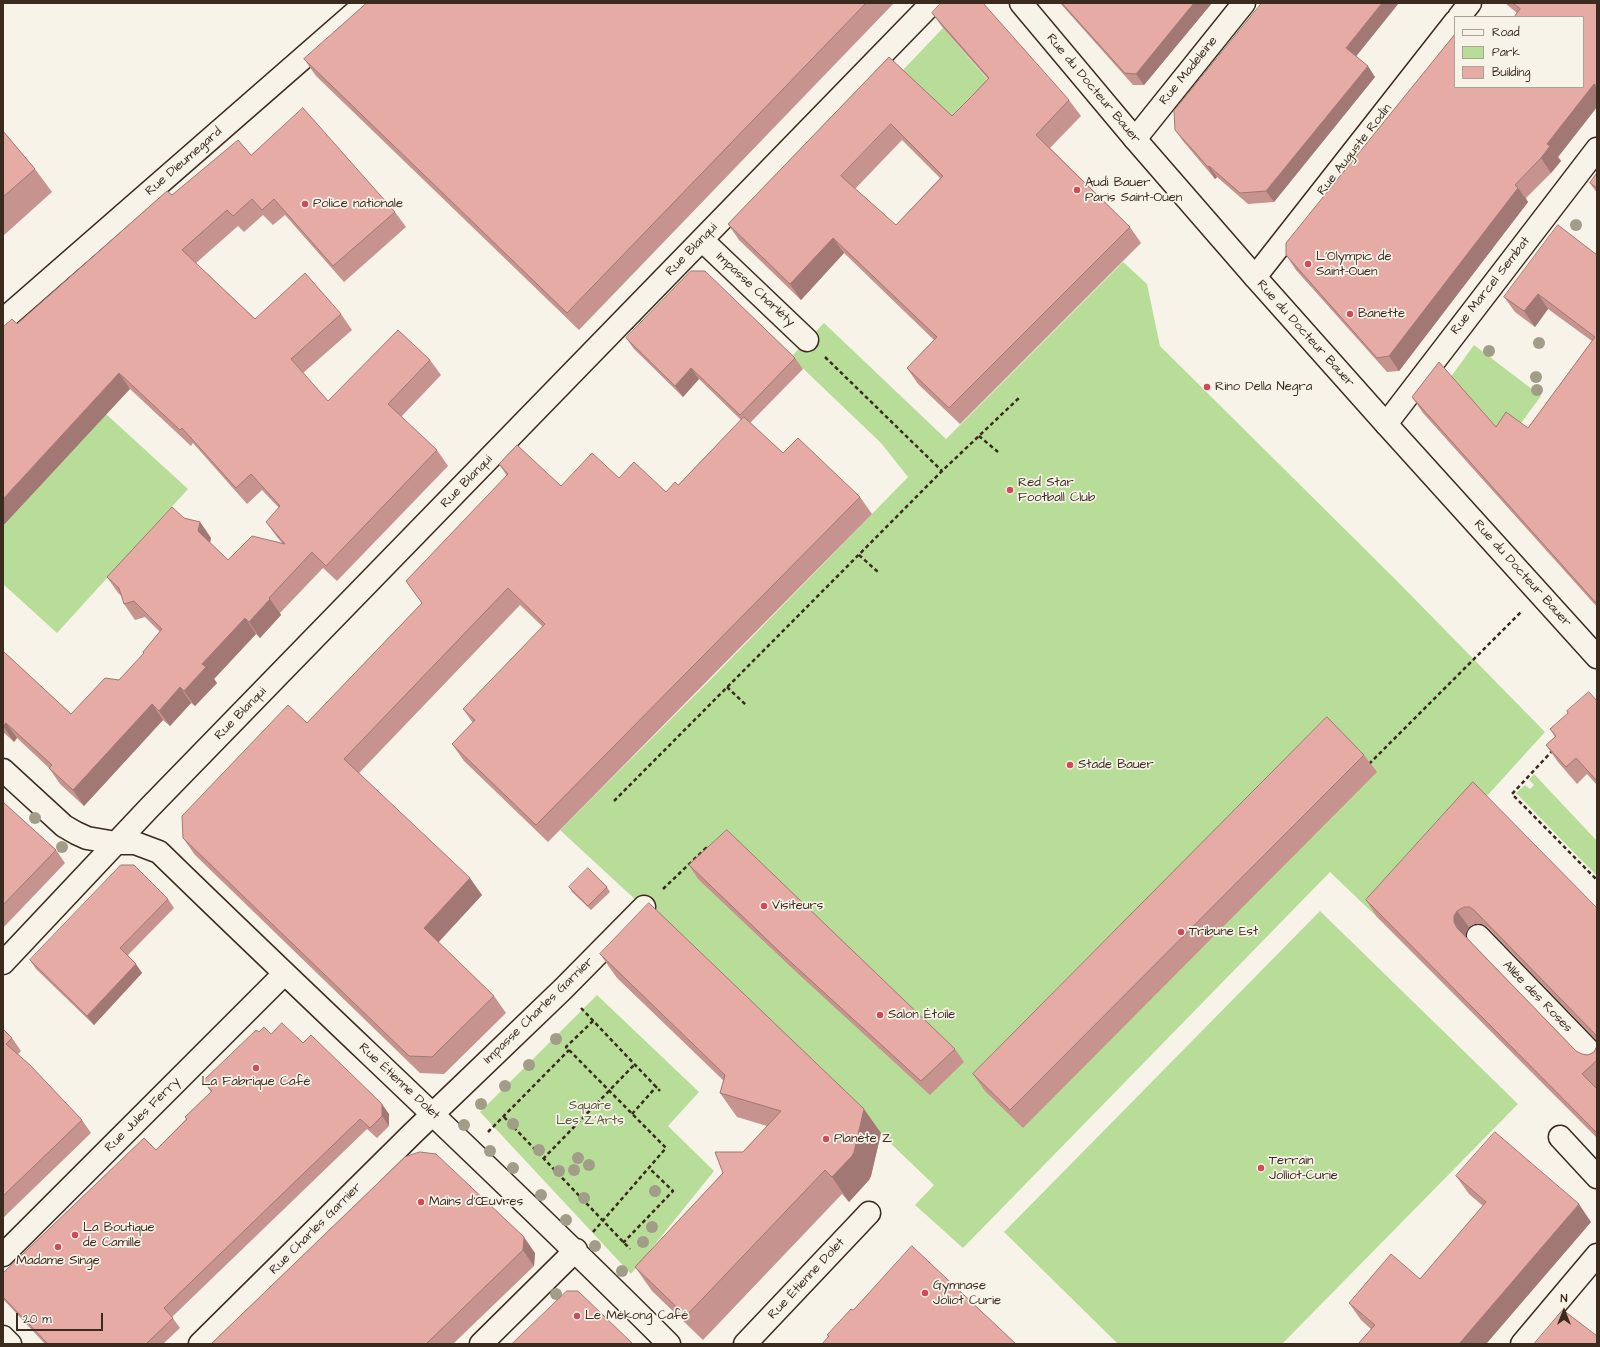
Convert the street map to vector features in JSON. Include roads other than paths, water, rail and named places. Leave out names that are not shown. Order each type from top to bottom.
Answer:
[{"type":"street","name":"Rue Dieumegard","points":[[3,320],[366,3]]},
{"type":"street","name":"Rue Blanqui","points":[[3,963],[116,842],[932,3]]},
{"type":"street","name":"Rue du Docteur Bauer","points":[[1021,3],[1135,139],[1255,277],[1597,657]]},
{"type":"street","name":"Rue Madeleine","points":[[1135,139],[1244,3]]},
{"type":"street","points":[[1460,16],[1470,3]]},
{"type":"street","name":"Rue Auguste Rodin","points":[[1255,277],[1454,23]]},
{"type":"street","name":"Rue Marcel Sembat","points":[[1386,424],[1597,149]]},
{"type":"street","name":"Impasse Charléty","points":[[702,240],[807,340]]},
{"type":"street","name":"Rue Étienne Dolet","points":[[3,770],[64,826],[76,833],[87,838],[135,844],[159,852],[284,974],[576,1250],[669,1344]]},
{"type":"street","name":"Impasse Charles Garnier","points":[[433,1114],[563,989],[644,907]]},
{"type":"street","name":"Allée des Roses","points":[[1478,936],[1597,1059]]},
{"type":"street","name":"Rue Jules Ferry","points":[[3,1255],[284,974]]},
{"type":"street","name":"Rue Charles Garnier","points":[[200,1344],[433,1114]]},
{"type":"street","points":[[1560,1137],[1597,1177]]},
{"type":"street","name":"Rue Étienne Dolet","points":[[745,1344],[869,1213]]},
{"type":"street","points":[[481,1344],[576,1250]]},
{"type":"street","points":[[1522,1344],[1597,1255]]},
{"type":"street","points":[[3,1337],[10,1344]]},
{"type":"place","name":"Audi Bauer Paris Saint-Ouen","points":[[1077,190]]},
{"type":"place","name":"Police nationale","points":[[305,204]]},
{"type":"place","name":"L'Olympic de Saint-Ouen","points":[[1308,264]]},
{"type":"place","name":"Banette","points":[[1350,314]]},
{"type":"place","name":"Rino Della Negra","points":[[1207,387]]},
{"type":"place","name":"Red Star Football Club","points":[[1010,490]]},
{"type":"place","name":"Stade Bauer","points":[[1070,765]]},
{"type":"place","name":"Visiteurs","points":[[764,906]]},
{"type":"place","name":"Tribune Est","points":[[1181,932]]},
{"type":"place","name":"Salon Étoile","points":[[880,1015]]},
{"type":"place","name":"La Fabrique Café","points":[[256,1068]]},
{"type":"place","name":"Planète Z","points":[[826,1139]]},
{"type":"place","name":"Terrain Jolliot-Curie","points":[[1261,1168]]},
{"type":"place","name":"Mains d'Œuvres","points":[[421,1202]]},
{"type":"place","name":"La Boutique de Camille","points":[[75,1235]]},
{"type":"place","name":"Madame Singe","points":[[58,1247]]},
{"type":"place","name":"Gymnase Joliot Curie","points":[[925,1293]]},
{"type":"place","name":"Le Mékong Café","points":[[577,1316]]},
{"type":"park label","name":"Square Les Z'Arts","points":[[590,1114]]}]
